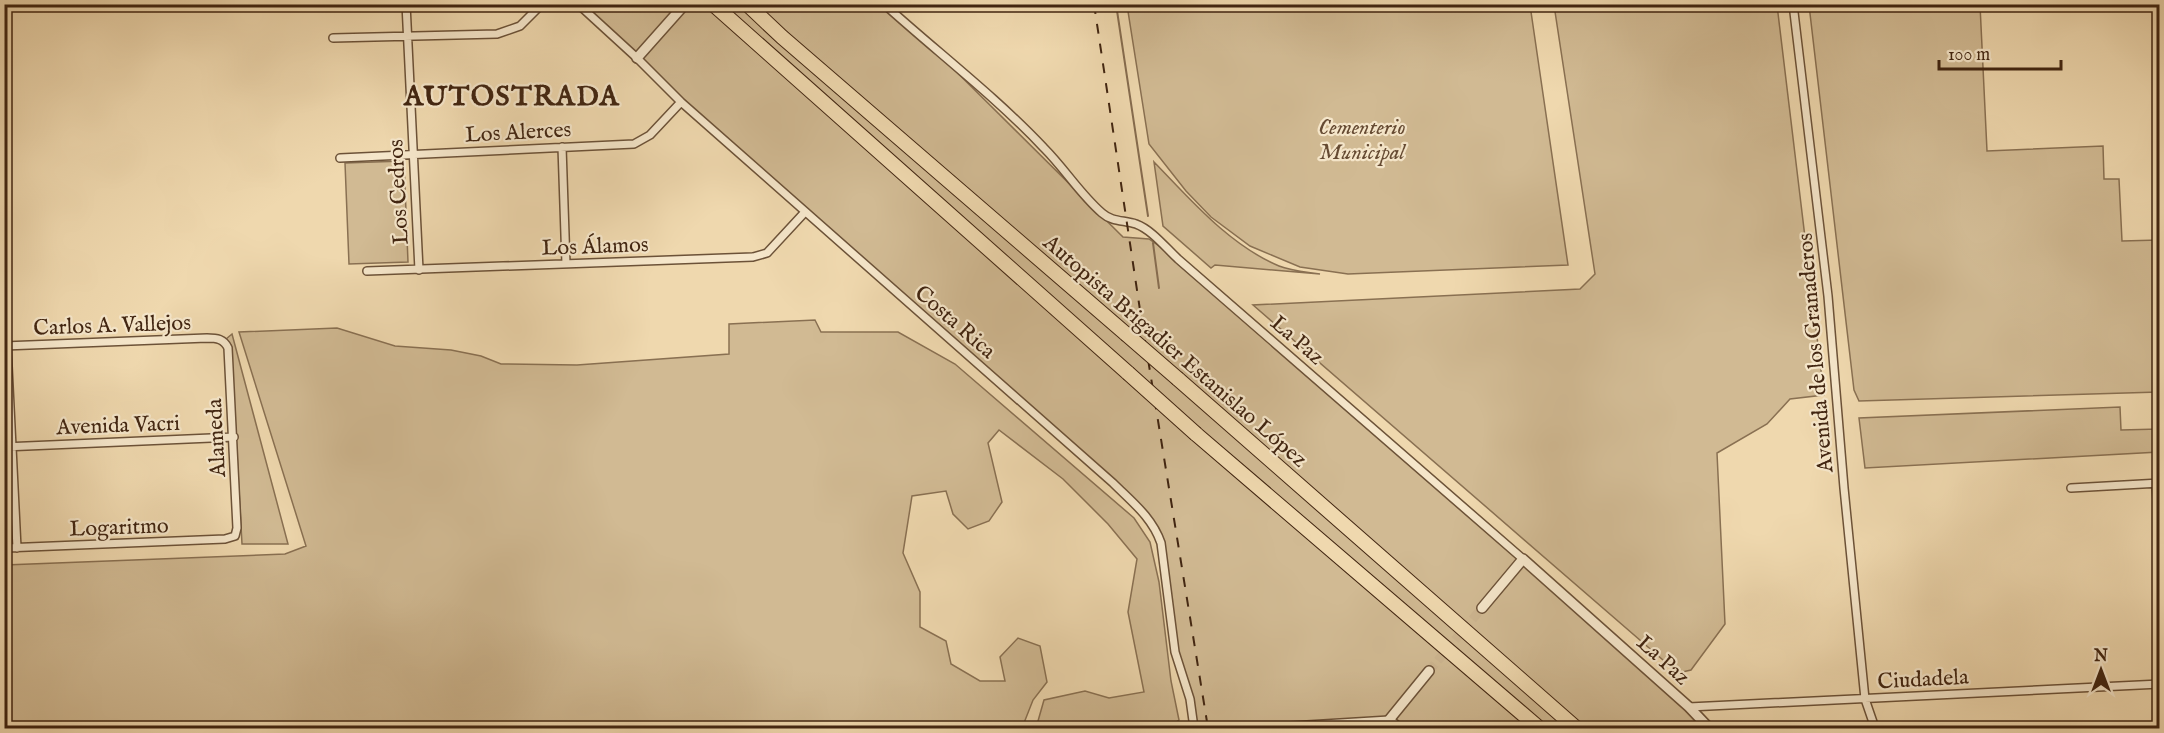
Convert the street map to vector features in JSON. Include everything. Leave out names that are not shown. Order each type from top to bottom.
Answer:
[{"type":"highway","points":[[714,4],[1196,434],[1539,729]]},
{"type":"highway","name":"Autopista Brigadier Estanislao López","points":[[747,4],[1576,729]]},
{"type":"street","name":"Los Cedros","points":[[406,4],[419,270]]},
{"type":"street","points":[[333,38],[497,34],[520,26],[542,4]]},
{"type":"street","name":"Costa Rica","points":[[578,4],[681,102],[1113,483],[1149,518],[1156,528],[1161,543],[1175,652],[1190,699],[1194,729]]},
{"type":"street","points":[[637,58],[685,4]]},
{"type":"street","name":"La Paz","points":[[884,4],[1015,119],[1046,149],[1103,215],[1136,224],[1147,230],[1523,559],[1689,707],[1709,729]]},
{"type":"street","name":"Avenida de los Granaderos","points":[[1793,4],[1828,296],[1865,699],[1875,729]]},
{"type":"street","name":"Los Alerces","points":[[340,158],[634,144],[650,135],[681,102]]},
{"type":"street","points":[[562,147],[566,264]]},
{"type":"street","name":"Los Álamos","points":[[368,270],[753,257],[767,253],[805,212]]},
{"type":"street","name":"Carlos A. Vallejos","points":[[6,346],[207,338],[222,340]]},
{"type":"street","name":"Alameda","points":[[222,340],[228,348],[234,437],[237,528],[235,536]]},
{"type":"street","points":[[6,346],[8,447],[17,548]]},
{"type":"street","name":"Avenida Vacri","points":[[8,447],[234,437]]},
{"type":"street","points":[[2071,488],[2158,483],[2160,548]]},
{"type":"street","name":"Logaritmo","points":[[4,548],[225,539],[235,536]]},
{"type":"street","points":[[1482,608],[1523,559]]},
{"type":"street","points":[[1389,720],[1429,671]]},
{"type":"street","name":"Ciudadela","points":[[1689,707],[2160,684]]},
{"type":"street","points":[[1256,729],[1389,720],[1400,729]]},
{"type":"green space","points":[[578,5],[889,5],[1123,237],[1149,239],[1178,259],[1709,728],[1399,728],[1389,720],[1256,728],[1194,728],[1175,652],[1161,543],[1149,518]]},
{"type":"green space","name":"Cementerio Municipal","points":[[1127,5],[1530,5],[1568,265],[1348,274],[1300,267],[1250,246],[1211,217],[1186,191],[1149,144]]},
{"type":"green space","points":[[1554,5],[1777,5],[1824,395],[1790,399],[1767,424],[1717,453],[1725,624],[1691,670],[1678,673],[1253,305],[1580,289],[1595,274]]},
{"type":"green space","points":[[1809,5],[1980,5],[1987,151],[2103,146],[2104,179],[2119,179],[2122,241],[2159,240],[2159,392],[1859,401],[1854,390]]},
{"type":"green space","points":[[404,161],[408,262],[349,264],[345,163]]},
{"type":"green space","points":[[1154,162],[1227,234],[1244,246],[1279,266],[1320,274],[1215,265],[1211,268],[1163,226]]},
{"type":"green space","points":[[815,320],[821,332],[898,332],[955,364],[1134,518],[1150,542],[1159,582],[1171,681],[1179,720],[1167,728],[1036,728],[1044,700],[1085,691],[1109,698],[1144,692],[1128,612],[1137,559],[1108,524],[1063,479],[999,430],[988,443],[1002,502],[989,521],[968,529],[953,514],[946,491],[912,496],[903,553],[920,592],[920,627],[946,641],[951,664],[980,681],[1005,681],[1000,657],[1018,638],[1040,646],[1047,682],[1033,700],[1022,728],[5,728],[5,565],[285,554],[306,546],[239,332],[337,328],[395,346],[451,350],[481,356],[501,364],[577,365],[729,354],[729,324]]},
{"type":"green space","points":[[232,334],[288,544],[242,544],[231,345],[226,339]]},
{"type":"green space","points":[[2120,407],[2121,430],[2159,429],[2159,452],[1865,468],[1859,418]]},
{"type":"waterway","points":[[1116,4],[1148,216]]},
{"type":"waterway","points":[[1153,243],[1159,288]]},
{"type":"tunnel","points":[[1429,671],[1482,608]]},
{"type":"railway","points":[[1094,4],[1140,310],[1208,728]]},
{"type":"district","name":"AUTOSTRADA","points":[[512,95]]}]
